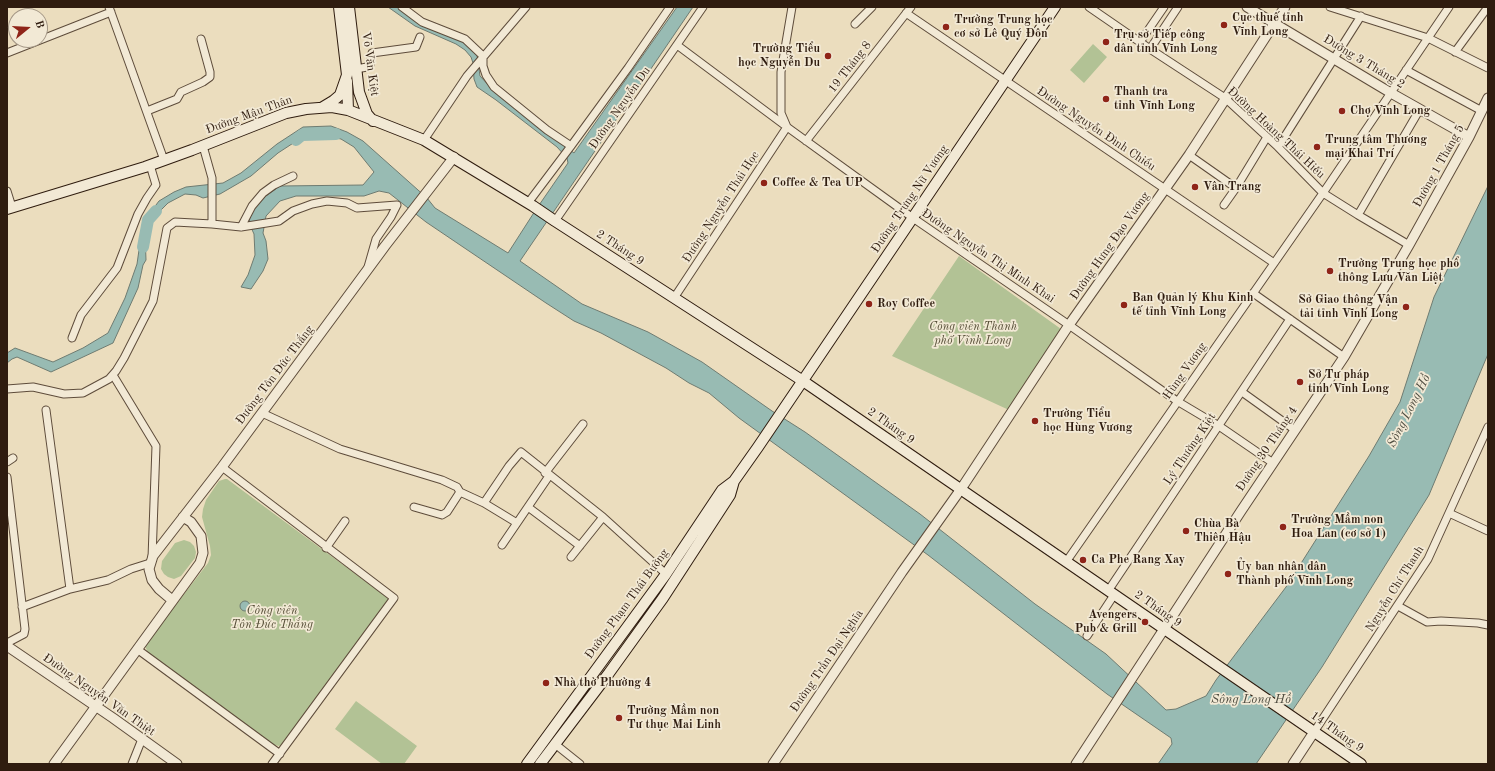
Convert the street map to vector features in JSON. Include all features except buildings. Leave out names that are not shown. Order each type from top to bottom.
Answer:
[{"type":"main road","name":"Võ Văn Kiệt","points":[[339,7],[353,73],[360,95],[368,114],[373,121]]},
{"type":"main road","name":"Võ Văn Kiệt","points":[[322,107],[340,95],[353,73],[349,7]]},
{"type":"main road","name":"Đường Trưng Nữ Vương","points":[[758,447],[1055,7]]},
{"type":"main road","points":[[348,110],[353,73]]},
{"type":"main road","points":[[348,110],[360,95]]},
{"type":"main road","name":"Đường Mậu Thân","points":[[9,208],[150,165],[286,113],[322,107],[348,110],[424,140],[530,204]]},
{"type":"main road","name":"2 Tháng 9","points":[[530,204],[803,381],[958,494],[1066,562],[1298,720]]},
{"type":"main road","name":"Đường Phạm Thái Bường","points":[[527,764],[666,574],[722,490],[734,480],[758,447]]},
{"type":"main road","name":"Đường Phạm Thái Bường","points":[[540,764],[610,673],[674,581],[730,495],[734,480]]},
{"type":"main road","points":[[666,574],[674,581]]},
{"type":"main road","name":"14 Tháng 9","points":[[1298,720],[1361,764]]},
{"type":"street","points":[[402,7],[422,22],[465,39],[481,58],[486,75],[494,88],[547,130],[571,146]]},
{"type":"street","points":[[424,140],[467,76],[526,7]]},
{"type":"street","points":[[530,204],[554,168],[628,68],[670,7]]},
{"type":"street","name":"Đường Nguyễn Du","points":[[553,220],[703,7]]},
{"type":"street","points":[[787,127],[781,113],[781,72],[792,7]]},
{"type":"street","points":[[855,24],[872,7]]},
{"type":"street","name":"19 Tháng 8","points":[[806,141],[910,7]]},
{"type":"street","name":"Đường Hoàng Thái Hiếu","points":[[1089,7],[1225,98],[1278,147],[1324,193],[1358,216],[1409,245]]},
{"type":"street","points":[[1140,42],[1164,7]]},
{"type":"street","points":[[1150,49],[1178,7]]},
{"type":"street","name":"Đường 3 Tháng 2","points":[[1247,7],[1391,93],[1469,137]]},
{"type":"street","name":"Đường Hưng Đạo Vương","points":[[958,494],[1069,325],[1165,190],[1285,7]]},
{"type":"street","points":[[1330,7],[1428,38],[1488,68]]},
{"type":"street","name":"Hùng Vương","points":[[1066,562],[1324,193],[1449,7]]},
{"type":"street","points":[[1455,52],[1488,7]]},
{"type":"street","points":[[48,37],[110,10],[164,160]]},
{"type":"street","name":"Đường Nguyễn Đình Chiểu","points":[[906,13],[1274,264]]},
{"type":"street","points":[[1278,147],[1361,16]]},
{"type":"street","points":[[353,73],[370,65],[372,53],[416,47],[420,37]]},
{"type":"street","points":[[147,111],[177,99],[181,92],[203,82],[210,77],[201,39]]},
{"type":"street","name":"Đường Nguyễn Thị Minh Khai","points":[[677,45],[913,218],[1178,401],[1273,462]]},
{"type":"street","points":[[7,53],[20,48]]},
{"type":"street","points":[[1406,70],[1486,104]]},
{"type":"street","name":"Đường 1 Tháng 5","points":[[1409,245],[1486,104]]},
{"type":"street","points":[[1358,216],[1420,109]]},
{"type":"street","name":"Đường Nguyễn Thái Học","points":[[674,298],[787,127]]},
{"type":"street","points":[[1224,205],[1267,137]]},
{"type":"street","points":[[202,146],[212,178],[212,224]]},
{"type":"street","points":[[1188,155],[1236,188]]},
{"type":"street","name":"Đường Tôn Đức Thắng","points":[[151,561],[442,170],[454,157]]},
{"type":"street","points":[[72,338],[81,315],[117,268],[138,214],[146,198],[156,185],[150,165]]},
{"type":"street","points":[[242,227],[252,206],[263,193],[274,185],[293,176]]},
{"type":"street","points":[[7,191],[9,208]]},
{"type":"street","points":[[7,389],[33,387],[64,394],[83,393],[109,379],[124,358],[153,301],[167,228],[175,222],[242,227],[279,221],[293,211],[312,204],[327,201],[347,203],[357,208],[397,205],[391,217],[376,239],[367,271]]},
{"type":"street","name":"Đường 30 Tháng 4","points":[[1076,764],[1273,462],[1344,357],[1409,245]]},
{"type":"street","points":[[1253,293],[1344,357]]},
{"type":"street","name":"Lý Thường Kiệt","points":[[1087,636],[1111,593],[1290,319]]},
{"type":"street","points":[[112,375],[156,446],[151,561],[149,569],[152,580],[159,589],[172,600]]},
{"type":"street","points":[[1242,392],[1295,430]]},
{"type":"street","points":[[46,410],[70,589]]},
{"type":"street","points":[[262,413],[340,449],[442,480],[457,487],[460,492],[484,503],[517,523]]},
{"type":"street","points":[[502,545],[528,507],[547,474],[583,424]]},
{"type":"street","name":"Nguyễn Chí Thanh","points":[[1314,732],[1428,559],[1488,427]]},
{"type":"street","points":[[484,503],[509,466],[521,452],[603,517],[666,574]]},
{"type":"street","points":[[222,467],[326,548],[394,598],[272,764]]},
{"type":"street","points":[[7,477],[10,522],[25,630],[24,634],[7,644]]},
{"type":"street","points":[[414,507],[442,515],[447,512],[460,492]]},
{"type":"street","name":"Đường Trần Đại Nghĩa","points":[[773,764],[902,572],[958,494]]},
{"type":"street","points":[[528,507],[580,546]]},
{"type":"street","points":[[1449,513],[1488,531]]},
{"type":"street","points":[[54,764],[200,563],[203,553],[201,536],[191,522],[184,517]]},
{"type":"street","points":[[571,557],[603,517]]},
{"type":"street","points":[[326,548],[344,521]]},
{"type":"street","points":[[22,607],[70,589],[108,580],[151,561]]},
{"type":"street","points":[[1398,606],[1427,622],[1488,625]]},
{"type":"street","name":"Đường Nguyễn Văn Thiệt","points":[[7,644],[177,764]]},
{"type":"street","points":[[137,649],[280,754]]},
{"type":"street","points":[[1294,764],[1314,732]]},
{"type":"street","points":[[132,764],[142,739]]},
{"type":"street","points":[[555,744],[580,764]]},
{"type":"green space","points":[[1093,44],[1107,57],[1084,83],[1070,70]]},
{"type":"green space","name":"Công viên Thành phố Vĩnh Long","points":[[959,256],[1061,329],[1009,410],[892,356]]},
{"type":"green space","name":"Công viên Tôn Đức Thắng","points":[[225,479],[389,600],[284,744],[279,746],[274,745],[148,653],[145,646],[208,563],[211,555],[202,517],[203,509],[206,500],[219,481]]},
{"type":"green space","points":[[184,540],[190,542],[194,546],[196,552],[195,558],[181,576],[174,579],[168,577],[161,569],[162,561],[175,543]]},
{"type":"green space","points":[[356,701],[417,746],[404,764],[382,764],[335,729]]},
{"type":"water","name":"Sông Long Hồ","points":[[388,7],[397,7],[419,21],[463,41],[477,55],[480,76],[491,88],[574,153],[677,7],[693,7],[520,261],[582,304],[648,332],[702,362],[805,432],[920,514],[1035,604],[1106,654],[1166,710],[1176,709],[1206,696],[1216,680],[1286,587],[1369,456],[1400,402],[1434,297],[1488,186],[1488,354],[1429,495],[1322,667],[1256,764],[1158,764],[1172,744],[1171,738],[1107,694],[928,555],[739,418],[709,393],[601,333],[574,321],[426,222],[389,193],[379,191],[364,196],[296,196],[280,201],[266,216],[263,233],[266,241],[268,259],[263,271],[251,289],[241,287],[248,275],[255,255],[254,234],[249,223],[251,211],[263,198],[280,186],[363,185],[374,172],[354,147],[341,139],[314,134],[301,138],[278,153],[251,176],[220,194],[203,198],[196,195],[185,194],[168,203],[147,224],[145,232],[146,260],[143,265],[138,288],[113,343],[51,372],[17,357],[7,363],[7,353],[15,348],[53,362],[83,348],[108,333],[125,298],[137,264],[143,222],[159,201],[186,187],[223,183],[241,173],[277,144],[303,127],[331,126],[347,132],[363,141],[427,198],[435,208],[508,253],[568,163],[567,158],[557,147],[477,87],[474,79],[473,63],[471,57],[465,50],[456,44],[415,26]]},
{"type":"water","points":[[243,601],[247,601],[249,602],[249,610],[243,611],[240,608],[240,604]]},
{"type":"waterway","points":[[296,140],[302,135],[336,134]]},
{"type":"waterway","points":[[143,247],[148,220],[156,211]]},
{"type":"place","name":"Cục thuế tỉnh Vĩnh Long","points":[[1224,25]]},
{"type":"place","name":"Trường Trung học cơ sở Lê Quý Đôn","points":[[946,27]]},
{"type":"place","name":"Trụ sở Tiếp công dân tỉnh Vĩnh Long","points":[[1106,42]]},
{"type":"place","name":"Trường Tiểu học Nguyễn Du","points":[[828,56]]},
{"type":"place","name":"Thanh tra tỉnh Vĩnh Long","points":[[1106,99]]},
{"type":"place","name":"Chợ Vĩnh Long","points":[[1342,111]]},
{"type":"place","name":"Trung tâm Thương mại Khai Trí","points":[[1317,147]]},
{"type":"place","name":"Coffee & Tea UP","points":[[764,183]]},
{"type":"place","name":"Vân Trang","points":[[1195,187]]},
{"type":"place","name":"Trường Trung học phổ thông Lưu Văn Liệt","points":[[1330,271]]},
{"type":"place","name":"Roy Coffee","points":[[869,304]]},
{"type":"place","name":"Ban Quản lý Khu Kinh tế tỉnh Vĩnh Long","points":[[1124,305]]},
{"type":"place","name":"Sở Giao thông Vận tải tỉnh Vĩnh Long","points":[[1406,307]]},
{"type":"place","name":"Sở Tư pháp tỉnh Vĩnh Long","points":[[1300,382]]},
{"type":"place","name":"Trường Tiểu học Hùng Vương","points":[[1035,421]]},
{"type":"place","name":"Trường Mầm non Hoa Lan (cơ sở 1)","points":[[1283,527]]},
{"type":"place","name":"Chùa Bà Thiên Hậu","points":[[1186,531]]},
{"type":"place","name":"Ca Phe Rang Xay","points":[[1083,560]]},
{"type":"place","name":"Ủy ban nhân dân Thành phố Vĩnh Long","points":[[1228,574]]},
{"type":"place","name":"Avengers Pub & Grill","points":[[1145,622]]},
{"type":"place","name":"Nhà thờ Phường 4","points":[[546,683]]},
{"type":"place","name":"Trường Mầm non Tư thục Mai Linh","points":[[619,718]]}]
